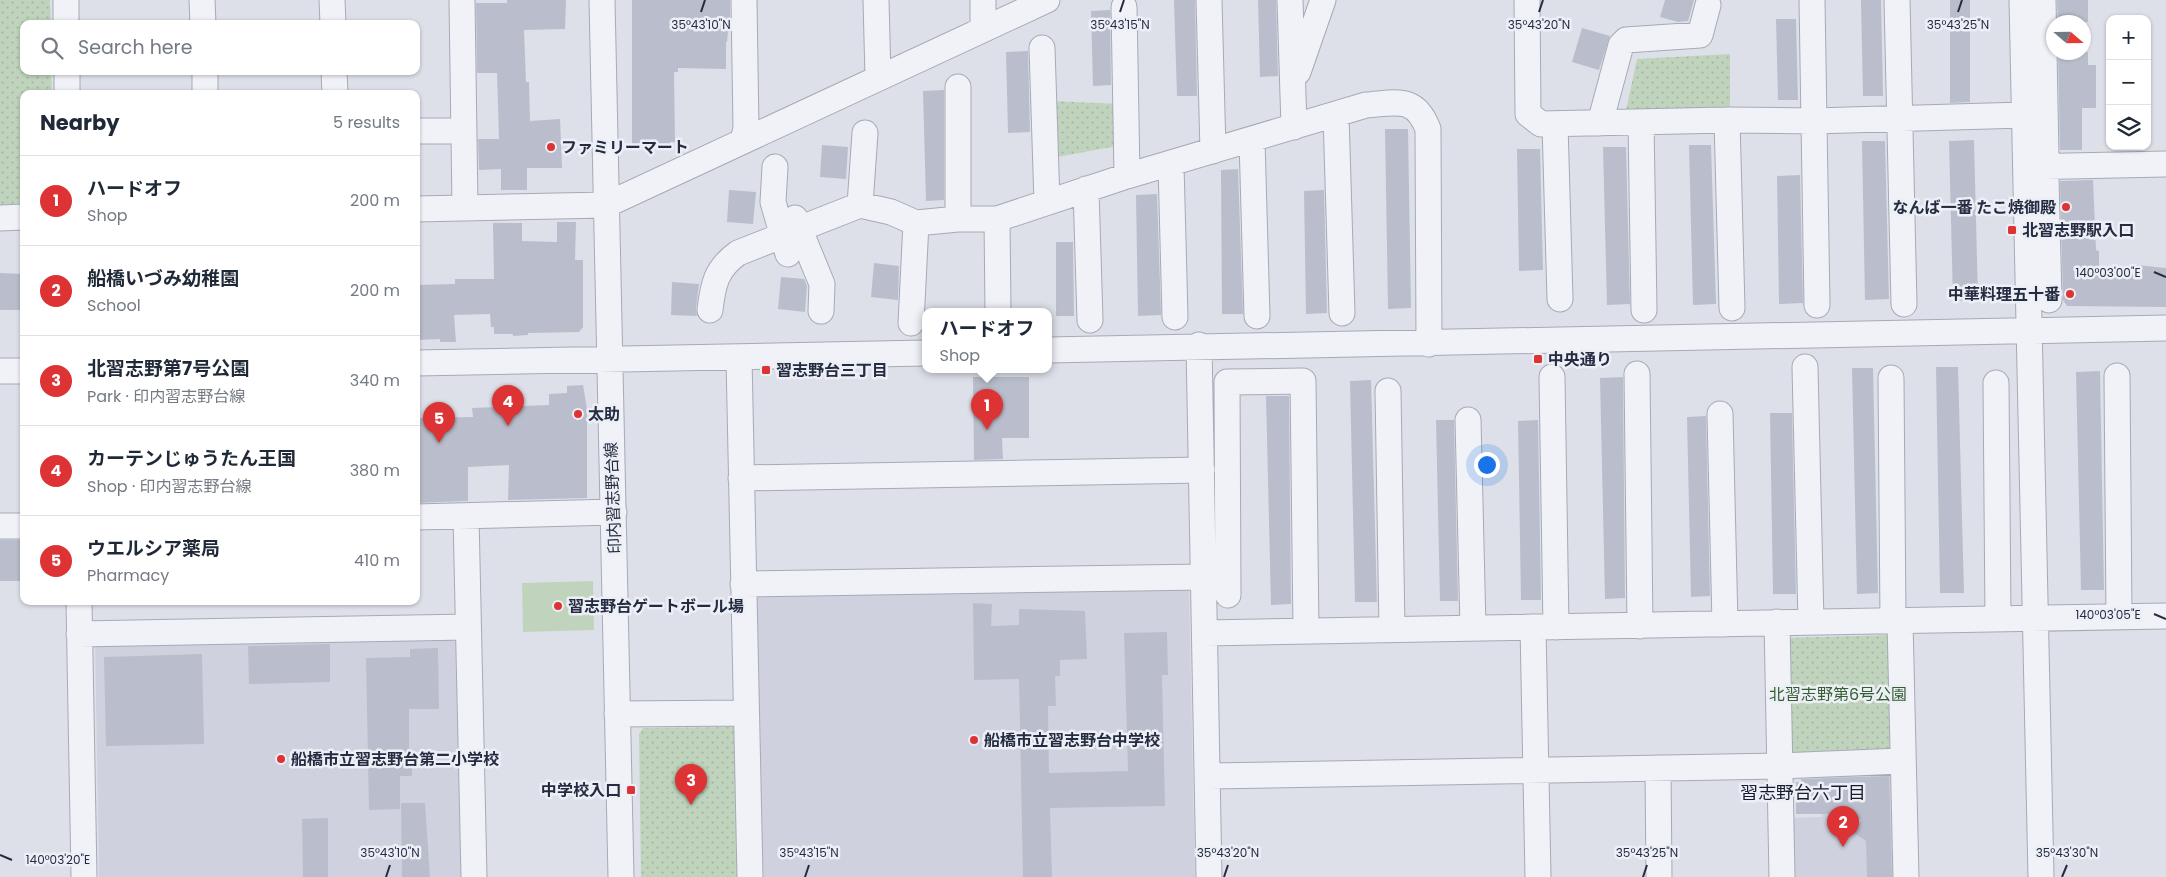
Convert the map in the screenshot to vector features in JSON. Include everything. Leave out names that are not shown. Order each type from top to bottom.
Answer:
[{"type":"street","points":[[66,0],[66,20]]},
{"type":"street","points":[[202,0],[203,20]]},
{"type":"street","points":[[332,0],[333,20]]},
{"type":"street","points":[[462,0],[465,208]]},
{"type":"street","name":"印内習志野台線","points":[[602,0],[621,877]]},
{"type":"street","points":[[743,141],[746,128],[744,0]]},
{"type":"street","points":[[876,0],[878,78]]},
{"type":"street","points":[[983,0],[983,28]]},
{"type":"street","points":[[420,209],[606,205],[983,28],[1047,0]]},
{"type":"street","points":[[1209,0],[1213,151]]},
{"type":"street","points":[[1290,0],[1294,127]]},
{"type":"street","points":[[1293,86],[1323,0]]},
{"type":"street","points":[[1527,0],[1528,114],[1541,124],[1727,120],[1813,122],[2024,115]]},
{"type":"street","points":[[1812,0],[1817,305]]},
{"type":"street","points":[[1897,0],[1904,304]]},
{"type":"street","points":[[2022,0],[2024,115],[2039,167],[2048,300]]},
{"type":"street","points":[[2041,877],[2029,330],[2039,167],[2043,0]]},
{"type":"street","points":[[1600,123],[1621,45],[1626,40],[1700,35],[1708,5]]},
{"type":"street","points":[[1124,7],[1127,176]]},
{"type":"street","points":[[1042,48],[1047,202]]},
{"type":"street","points":[[67,75],[68,90]]},
{"type":"street","points":[[205,75],[206,90]]},
{"type":"street","points":[[334,75],[335,90]]},
{"type":"street","points":[[958,87],[958,219]]},
{"type":"street","points":[[710,310],[713,287],[724,263],[738,253],[860,205],[890,212],[916,222],[997,219],[1127,176],[1366,105],[1404,102],[1413,106],[1424,120],[1428,129],[1429,344]]},
{"type":"street","points":[[1336,115],[1342,313]]},
{"type":"street","points":[[1727,120],[1732,308]]},
{"type":"street","points":[[1641,122],[1644,310]]},
{"type":"street","points":[[1555,124],[1560,299]]},
{"type":"street","points":[[420,131],[464,131]]},
{"type":"street","points":[[860,205],[865,133]]},
{"type":"street","points":[[1252,140],[1257,316]]},
{"type":"street","points":[[1172,164],[1175,317]]},
{"type":"street","points":[[2039,167],[2166,164]]},
{"type":"street","points":[[775,168],[773,202],[822,284],[821,311]]},
{"type":"street","points":[[1086,189],[1090,320]]},
{"type":"street","points":[[0,218],[20,217]]},
{"type":"street","points":[[997,219],[998,308]]},
{"type":"street","points":[[911,323],[916,222]]},
{"type":"street","points":[[1052,350],[1199,345],[1429,344],[2166,328]]},
{"type":"street","points":[[1199,345],[1206,633],[1209,877]]},
{"type":"street","points":[[420,363],[922,353]]},
{"type":"street","points":[[739,358],[750,877]]},
{"type":"street","points":[[1805,367],[1811,622]]},
{"type":"street","points":[[0,371],[20,371]]},
{"type":"street","points":[[1638,374],[1640,626]]},
{"type":"street","points":[[2117,376],[2119,616]]},
{"type":"street","points":[[1538,877],[1536,770],[1545,627],[1552,377]]},
{"type":"street","points":[[1891,378],[1896,621],[1906,877]]},
{"type":"street","points":[[1228,595],[1227,382],[1303,381],[1306,631]]},
{"type":"street","points":[[1996,384],[1998,619]]},
{"type":"street","points":[[1388,391],[1392,629]]},
{"type":"street","points":[[1720,414],[1725,624]]},
{"type":"street","points":[[1468,420],[1473,628]]},
{"type":"street","points":[[741,478],[1202,470]]},
{"type":"street","points":[[420,517],[614,512]]},
{"type":"street","points":[[466,516],[474,877]]},
{"type":"street","points":[[0,526],[20,526]]},
{"type":"street","points":[[743,584],[1204,577]]},
{"type":"street","points":[[79,605],[84,877]]},
{"type":"street","points":[[1206,633],[2166,616]]},
{"type":"street","points":[[1777,622],[1782,877]]},
{"type":"street","points":[[79,634],[468,627]]},
{"type":"street","points":[[617,714],[746,713]]},
{"type":"street","points":[[1208,776],[1780,766],[1902,761]]},
{"type":"street","points":[[1658,768],[1659,877]]},
{"type":"shaded area","name":"船橋市立習志野台中学校","points":[[1189,586],[1195,877],[759,877],[753,602],[761,593]]},
{"type":"shaded area","name":"船橋市立習志野台第二小学校","points":[[458,634],[468,877],[99,877],[95,641]]},
{"type":"shaded area","points":[[1890,769],[1896,776],[1897,877],[1791,877],[1789,818],[1822,817],[1823,772]]},
{"type":"green space","points":[[0,0],[50,0],[51,20],[20,20],[20,75],[51,75],[52,90],[20,90],[20,210],[0,210]]},
{"type":"green space","points":[[1730,54],[1730,114],[1625,115],[1637,59]]},
{"type":"green space","points":[[1052,101],[1120,104],[1123,145],[1057,157]]},
{"type":"green space","name":"習志野台ゲートボール場","points":[[593,581],[594,630],[523,632],[522,583]]},
{"type":"green space","name":"北習志野第6号公園","points":[[1891,635],[1894,749],[1790,756],[1782,638]]},
{"type":"green space","points":[[734,727],[741,731],[744,877],[641,877],[639,734],[643,728]]},
{"type":"building","points":[[507,0],[566,0],[565,29],[524,30],[526,82],[529,82],[530,121],[560,119],[562,168],[527,168],[527,190],[501,190],[501,169],[479,170],[478,139],[499,139],[497,73],[477,73],[476,3],[507,3]]},
{"type":"building","points":[[632,0],[730,0],[730,32],[728,32],[726,42],[726,69],[678,68],[678,72],[674,72],[675,142],[670,142],[670,148],[632,148]]},
{"type":"building","points":[[1174,0],[1195,0],[1197,96],[1177,96]]},
{"type":"building","points":[[1258,0],[1276,0],[1278,76],[1260,77]]},
{"type":"building","points":[[1665,0],[1694,0],[1688,21],[1678,22],[1660,17]]},
{"type":"building","points":[[1861,0],[1881,0],[1883,96],[1863,96]]},
{"type":"building","points":[[1950,0],[1970,0],[1970,102],[1950,103]]},
{"type":"building","points":[[2057,0],[2088,0],[2088,15],[2058,15]]},
{"type":"building","points":[[1110,10],[1111,85],[1093,86],[1091,11]]},
{"type":"building","points":[[1776,19],[1796,19],[1798,100],[1778,100]]},
{"type":"building","points":[[1582,28],[1610,36],[1599,70],[1572,62]]},
{"type":"building","points":[[1028,51],[1030,132],[1008,133],[1006,52]]},
{"type":"building","points":[[2058,60],[2088,60],[2088,65],[2096,65],[2096,108],[2082,108],[2082,150],[2060,150]]},
{"type":"building","points":[[944,90],[944,200],[926,201],[923,91]]},
{"type":"building","points":[[1385,129],[1408,129],[1411,308],[1388,309]]},
{"type":"building","points":[[1974,140],[1978,300],[1953,301],[1949,141]]},
{"type":"building","points":[[1862,141],[1885,141],[1889,299],[1865,300]]},
{"type":"building","points":[[822,145],[848,147],[846,179],[820,177]]},
{"type":"building","points":[[1689,145],[1711,145],[1716,304],[1693,305]]},
{"type":"building","points":[[1603,147],[1626,147],[1630,304],[1607,305]]},
{"type":"building","points":[[1517,149],[1540,149],[1543,270],[1519,271]]},
{"type":"building","points":[[1238,169],[1243,314],[1222,314],[1221,170]]},
{"type":"building","points":[[1800,175],[1803,303],[1779,304],[1777,176]]},
{"type":"building","points":[[2093,180],[2096,250],[2099,251],[2099,270],[2108,269],[2110,274],[2135,274],[2136,265],[2166,268],[2166,307],[2067,306],[2063,300],[2060,181]]},
{"type":"building","points":[[729,190],[756,192],[753,224],[727,222]]},
{"type":"building","points":[[1324,190],[1327,313],[1306,314],[1304,191]]},
{"type":"building","points":[[1157,194],[1161,315],[1138,316],[1136,195]]},
{"type":"building","points":[[557,222],[576,222],[575,260],[583,260],[583,327],[579,332],[528,333],[528,335],[513,336],[513,334],[494,334],[494,327],[491,327],[490,314],[454,315],[456,342],[440,342],[440,339],[420,340],[420,285],[455,284],[455,279],[494,279],[493,223],[522,223],[522,241],[557,242]]},
{"type":"building","points":[[1056,242],[1073,242],[1074,316],[1056,316]]},
{"type":"building","points":[[874,263],[899,266],[898,300],[871,297]]},
{"type":"building","points":[[0,273],[20,274],[20,310],[0,310]]},
{"type":"building","points":[[781,277],[804,279],[807,286],[805,312],[778,309]]},
{"type":"building","points":[[672,282],[699,284],[697,316],[671,315]]},
{"type":"building","points":[[1936,367],[1958,367],[1964,593],[1940,593]]},
{"type":"building","points":[[1852,368],[1873,368],[1878,593],[1857,594]]},
{"type":"building","points":[[2100,371],[2104,590],[2081,590],[2076,372]]},
{"type":"building","points":[[973,377],[1029,377],[1029,438],[1002,438],[1003,459],[974,460]]},
{"type":"building","points":[[1623,377],[1625,598],[1605,599],[1600,378]]},
{"type":"building","points":[[1371,380],[1377,602],[1355,602],[1350,381]]},
{"type":"building","points":[[583,385],[587,409],[587,498],[508,500],[509,465],[468,467],[468,501],[420,503],[420,418],[473,417],[472,408],[549,405],[549,394],[567,393],[567,386]]},
{"type":"building","points":[[1266,396],[1289,396],[1291,604],[1271,605]]},
{"type":"building","points":[[1770,413],[1792,413],[1796,594],[1773,594]]},
{"type":"building","points":[[1706,416],[1710,596],[1691,597],[1687,417]]},
{"type":"building","points":[[1436,420],[1454,420],[1458,601],[1440,601]]},
{"type":"building","points":[[1538,420],[1541,600],[1521,600],[1518,421]]},
{"type":"building","points":[[0,540],[20,540],[20,581],[0,581]]},
{"type":"building","points":[[973,603],[992,604],[991,626],[1019,625],[1019,609],[1085,611],[1087,659],[1060,660],[1060,676],[1055,676],[1056,706],[1048,706],[1049,773],[1128,771],[1124,633],[1167,632],[1168,675],[1162,675],[1165,806],[1050,808],[1052,877],[1023,877],[1019,679],[974,680]]},
{"type":"building","points":[[330,644],[330,682],[249,684],[248,646]]},
{"type":"building","points":[[438,648],[439,709],[409,709],[409,756],[412,756],[412,776],[400,776],[400,809],[369,810],[366,658],[410,657],[410,649]]},
{"type":"building","points":[[202,654],[204,744],[106,746],[104,657]]},
{"type":"building","points":[[1889,776],[1892,877],[1867,877],[1866,841],[1854,833],[1862,819],[1843,819],[1843,814],[1796,814],[1796,782],[1801,782],[1801,779]]},
{"type":"building","points":[[401,803],[425,803],[430,877],[402,877]]},
{"type":"building","points":[[328,818],[328,877],[303,877],[302,819]]},
{"type":"place","name":"ファミリーマート","points":[[551,147]]},
{"type":"place","name":"なんば一番 たこ焼御殿","points":[[2066,207]]},
{"type":"place","name":"北習志野駅入口","points":[[2012,230]]},
{"type":"place","name":"中華料理五十番","points":[[2070,294]]},
{"type":"place","name":"中央通り","points":[[1538,359]]},
{"type":"place","name":"習志野台三丁目","points":[[766,370]]},
{"type":"place","name":"太助","points":[[578,414]]},
{"type":"place","name":"カーテンじゅうたん王国","points":[[508,426]]},
{"type":"place","name":"ハードオフ","points":[[987,430]]},
{"type":"place","name":"ウエルシア薬局","points":[[439,443]]},
{"type":"place","name":"習志野台ゲートボール場","points":[[558,606]]},
{"type":"place","name":"船橋市立習志野台中学校","points":[[974,740]]},
{"type":"place","name":"船橋市立習志野台第二小学校","points":[[281,759]]},
{"type":"place","name":"中学校入口","points":[[631,790]]},
{"type":"place","name":"北習志野第7号公園","points":[[691,805]]},
{"type":"place","name":"船橋いづみ幼稚園","points":[[1843,847]]},
{"type":"district","name":"習志野台六丁目","points":[[1803,792]]}]
